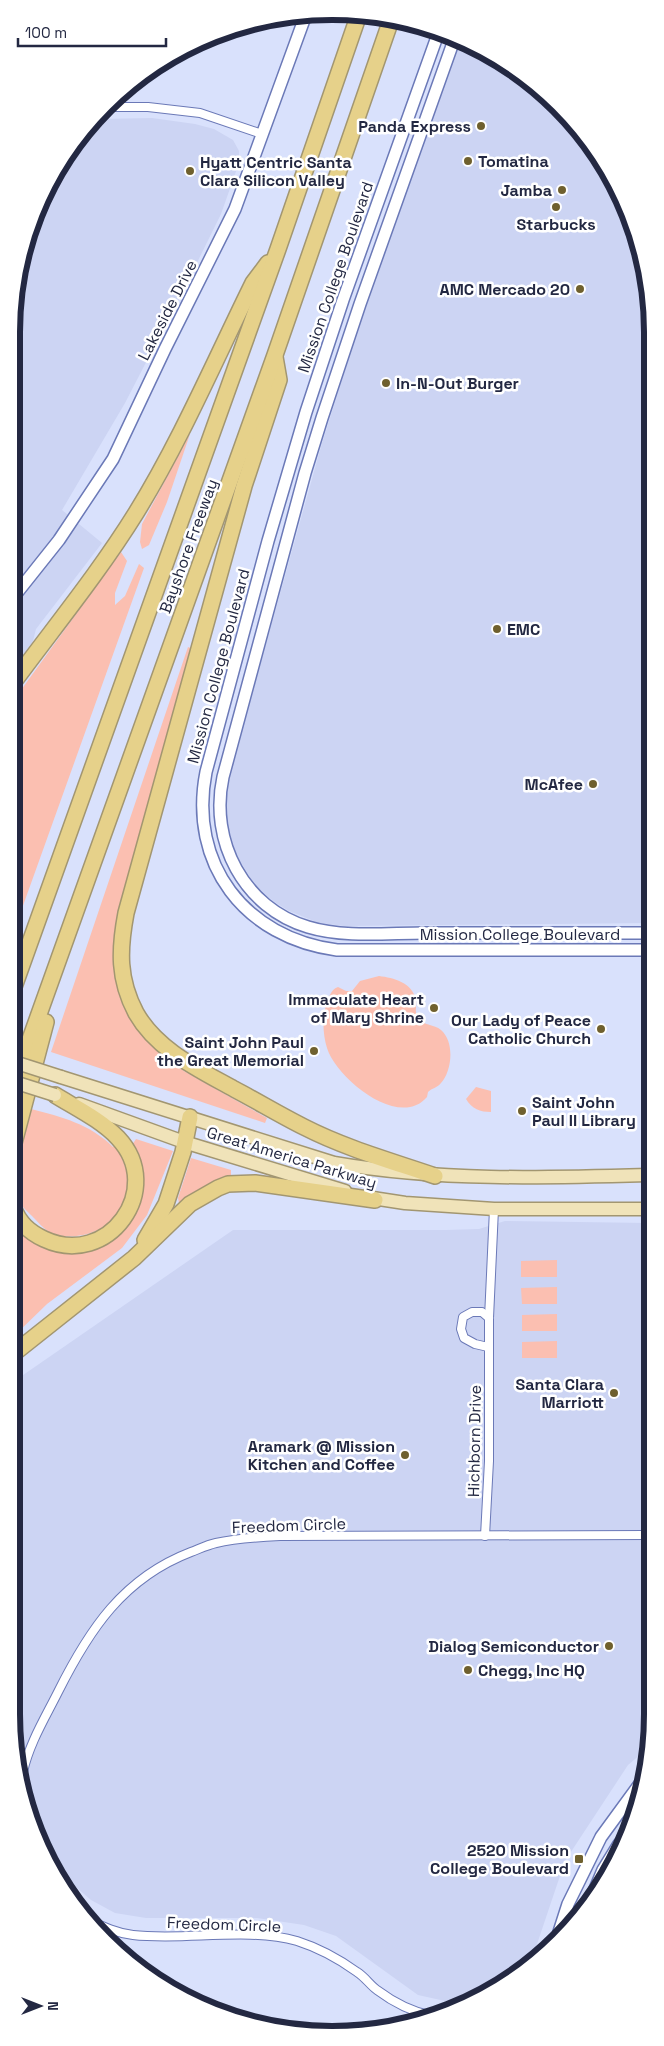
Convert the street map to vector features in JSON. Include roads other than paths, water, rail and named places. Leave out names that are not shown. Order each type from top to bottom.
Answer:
[{"type":"highway","name":"Bayshore Freeway","points":[[20,970],[278,250],[357,21]]},
{"type":"highway","name":"Bayshore Freeway","points":[[20,1067],[275,355],[389,25]]},
{"type":"highway","points":[[20,674],[98,569],[135,515],[166,461],[253,283],[278,250]]},
{"type":"highway","points":[[275,355],[279,380],[244,486],[126,913],[120,944],[122,975],[137,1014],[154,1036],[182,1061],[304,1127],[364,1152],[435,1176]]},
{"type":"highway","points":[[20,1121],[73,922]]},
{"type":"highway","points":[[20,1218],[26,1228],[35,1235],[61,1244],[86,1245],[107,1236],[124,1218],[134,1197],[135,1175],[133,1164],[128,1151],[119,1138],[104,1126],[55,1095]]},
{"type":"highway","points":[[134,1258],[166,1204],[183,1152],[190,1118]]},
{"type":"highway","points":[[20,1348],[134,1258],[190,1204],[204,1194],[228,1184],[255,1183],[375,1200]]},
{"type":"main road","name":"Great America Parkway","points":[[20,1064],[334,1163],[380,1171],[435,1176],[560,1177],[644,1175]]},
{"type":"main road","name":"Great America Parkway","points":[[20,1085],[55,1095],[184,1142],[375,1200],[494,1209],[644,1208]]},
{"type":"street","name":"Lakeside Drive","points":[[20,589],[58,540],[113,459],[165,349],[235,209],[303,22]]},
{"type":"street","name":"Mission College Boulevard","points":[[436,39],[332,333],[286,480],[206,772],[202,801],[206,839],[219,873],[240,904],[260,921],[280,934],[320,948],[337,950],[644,950]]},
{"type":"street","name":"Mission College Boulevard","points":[[452,45],[360,304],[305,473],[223,777],[219,804],[222,834],[234,866],[257,897],[283,916],[317,929],[370,933],[644,932]]},
{"type":"street","points":[[115,107],[148,107],[200,113],[262,134]]},
{"type":"street","name":"Hichborn Drive","points":[[484,1536],[489,1461],[488,1347],[494,1209]]},
{"type":"street","points":[[488,1347],[474,1344],[464,1338],[461,1329],[463,1317],[472,1312],[482,1312],[489,1318]]},
{"type":"street","name":"Freedom Circle","points":[[25,1766],[28,1753],[41,1725],[76,1656],[88,1637],[116,1602],[142,1578],[161,1566],[213,1544],[235,1539],[280,1536],[644,1535]]},
{"type":"street","points":[[559,1928],[568,1904],[601,1837],[634,1791]]},
{"type":"street","name":"Freedom Circle","points":[[103,1926],[133,1935],[277,1937],[296,1941],[334,1957],[359,1974],[376,1990],[402,2005],[422,2012]]},
{"type":"place","name":"Panda Express","points":[[481,126]]},
{"type":"place","name":"Tomatina","points":[[468,161]]},
{"type":"place","name":"Hyatt Centric Santa Clara Silicon Valley","points":[[190,171]]},
{"type":"place","name":"Jamba","points":[[562,190]]},
{"type":"place","name":"Starbucks","points":[[556,207]]},
{"type":"place","name":"AMC Mercado 20","points":[[580,289]]},
{"type":"place","name":"In-N-Out Burger","points":[[386,383]]},
{"type":"place","name":"EMC","points":[[497,629]]},
{"type":"place","name":"McAfee","points":[[593,784]]},
{"type":"place","name":"Immaculate Heart of Mary Shrine","points":[[434,1008]]},
{"type":"place","name":"Our Lady of Peace Catholic Church","points":[[601,1029]]},
{"type":"place","name":"Saint John Paul the Great Memorial","points":[[314,1051]]},
{"type":"place","name":"Saint John Paul II Library","points":[[522,1111]]},
{"type":"place","name":"Santa Clara Marriott","points":[[614,1393]]},
{"type":"place","name":"Aramark @ Mission Kitchen and Coffee","points":[[405,1455]]},
{"type":"place","name":"Dialog Semiconductor","points":[[609,1646]]},
{"type":"place","name":"Chegg, Inc HQ","points":[[468,1670]]},
{"type":"place","name":"2520 Mission College Boulevard","points":[[579,1859]]}]
